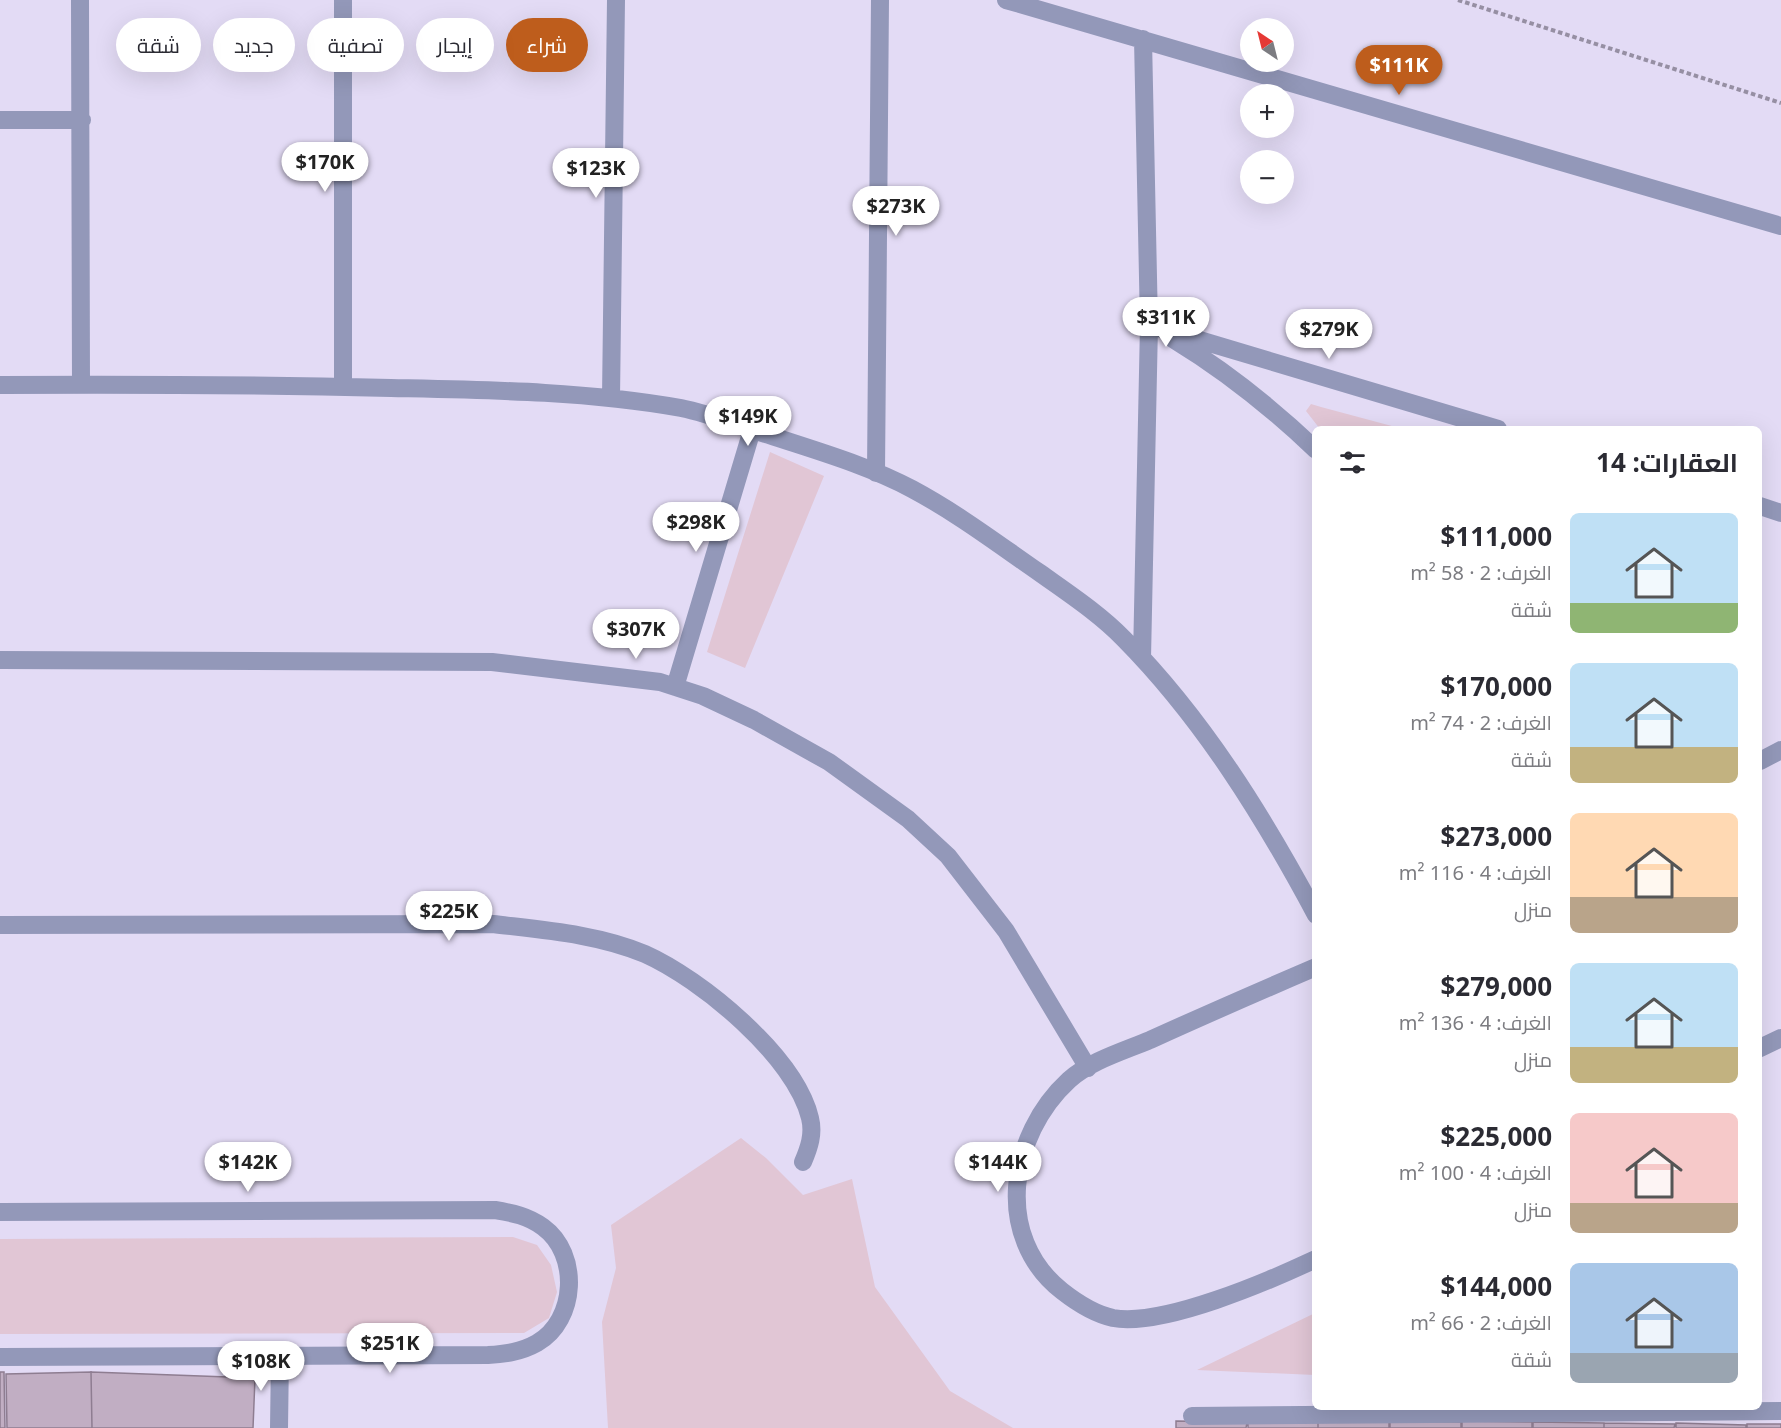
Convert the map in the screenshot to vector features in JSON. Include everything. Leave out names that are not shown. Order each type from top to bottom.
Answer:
[{"type":"street","points":[[80,0],[81,384]]},
{"type":"street","points":[[342,387],[343,0]]},
{"type":"street","points":[[611,398],[616,0]]},
{"type":"street","points":[[876,473],[880,0]]},
{"type":"street","points":[[1006,0],[1781,226]]},
{"type":"street","points":[[1142,658],[1149,325],[1143,39]]},
{"type":"street","points":[[0,120],[82,120]]},
{"type":"street","points":[[1149,325],[1488,426]]},
{"type":"street","points":[[1149,325],[1198,355],[1272,409],[1312,446]]},
{"type":"street","points":[[0,385],[342,387],[477,390],[611,398],[683,409],[876,473],[912,489],[1006,549],[1096,614],[1122,636],[1229,768],[1284,855],[1312,908]]},
{"type":"street","points":[[675,687],[752,430]]},
{"type":"street","points":[[1762,507],[1781,513]]},
{"type":"street","points":[[0,660],[438,660],[560,668],[660,682],[703,696],[754,720],[829,762],[908,819],[948,856],[1006,931],[1088,1068]]},
{"type":"street","points":[[1762,753],[1781,748]]},
{"type":"street","points":[[1762,760],[1781,748]]},
{"type":"street","points":[[0,925],[493,924],[564,932],[635,951],[684,974],[722,1000],[783,1068],[800,1093],[811,1119],[811,1141],[803,1162]]},
{"type":"street","points":[[1312,969],[1088,1068],[1069,1080],[1042,1114],[1027,1145],[1018,1174],[1016,1203],[1020,1232],[1034,1259],[1054,1285],[1096,1312],[1112,1318],[1140,1319],[1176,1311],[1226,1295],[1312,1261]]},
{"type":"street","points":[[1762,1047],[1781,1038]]},
{"type":"street","points":[[0,1212],[495,1210],[521,1215],[544,1227],[561,1248],[569,1273],[568,1299],[557,1323],[538,1342],[514,1353],[0,1357]]},
{"type":"street","points":[[279,1428],[280,1356]]},
{"type":"street","points":[[1192,1416],[1629,1410],[1781,1411]]},
{"type":"path","points":[[1458,0],[1781,103]]},
{"type":"shaded area","points":[[1311,404],[1392,426],[1318,426],[1306,411]]},
{"type":"shaded area","points":[[770,452],[824,476],[745,668],[707,652]]},
{"type":"shaded area","points":[[741,1138],[766,1158],[803,1195],[852,1179],[875,1287],[950,1391],[1013,1428],[608,1428],[602,1322],[616,1268],[611,1225]]},
{"type":"shaded area","points":[[513,1237],[537,1245],[551,1265],[557,1292],[549,1318],[524,1333],[0,1334],[0,1239]]},
{"type":"shaded area","points":[[1312,1314],[1312,1375],[1197,1370]]},
{"type":"building","points":[[0,1372],[4,1372],[5,1428],[0,1428]]},
{"type":"building","points":[[91,1372],[92,1428],[7,1428],[6,1374]]},
{"type":"building","points":[[91,1372],[255,1378],[253,1428],[92,1428]]},
{"type":"building","points":[[1318,1420],[1389,1421],[1389,1428],[1318,1428]]},
{"type":"building","points":[[1176,1421],[1247,1422],[1246,1428],[1176,1428]]},
{"type":"building","points":[[1390,1421],[1461,1422],[1461,1428],[1390,1428]]},
{"type":"building","points":[[1462,1421],[1532,1422],[1532,1428],[1462,1428]]},
{"type":"building","points":[[1248,1422],[1318,1422],[1318,1428],[1248,1428]]},
{"type":"building","points":[[1533,1422],[1604,1423],[1604,1428],[1533,1428]]},
{"type":"building","points":[[1604,1423],[1675,1424],[1674,1428],[1604,1428]]},
{"type":"building","points":[[1676,1423],[1746,1425],[1746,1428],[1676,1428]]},
{"type":"building","points":[[1747,1424],[1781,1424],[1781,1428],[1747,1428]]}]
